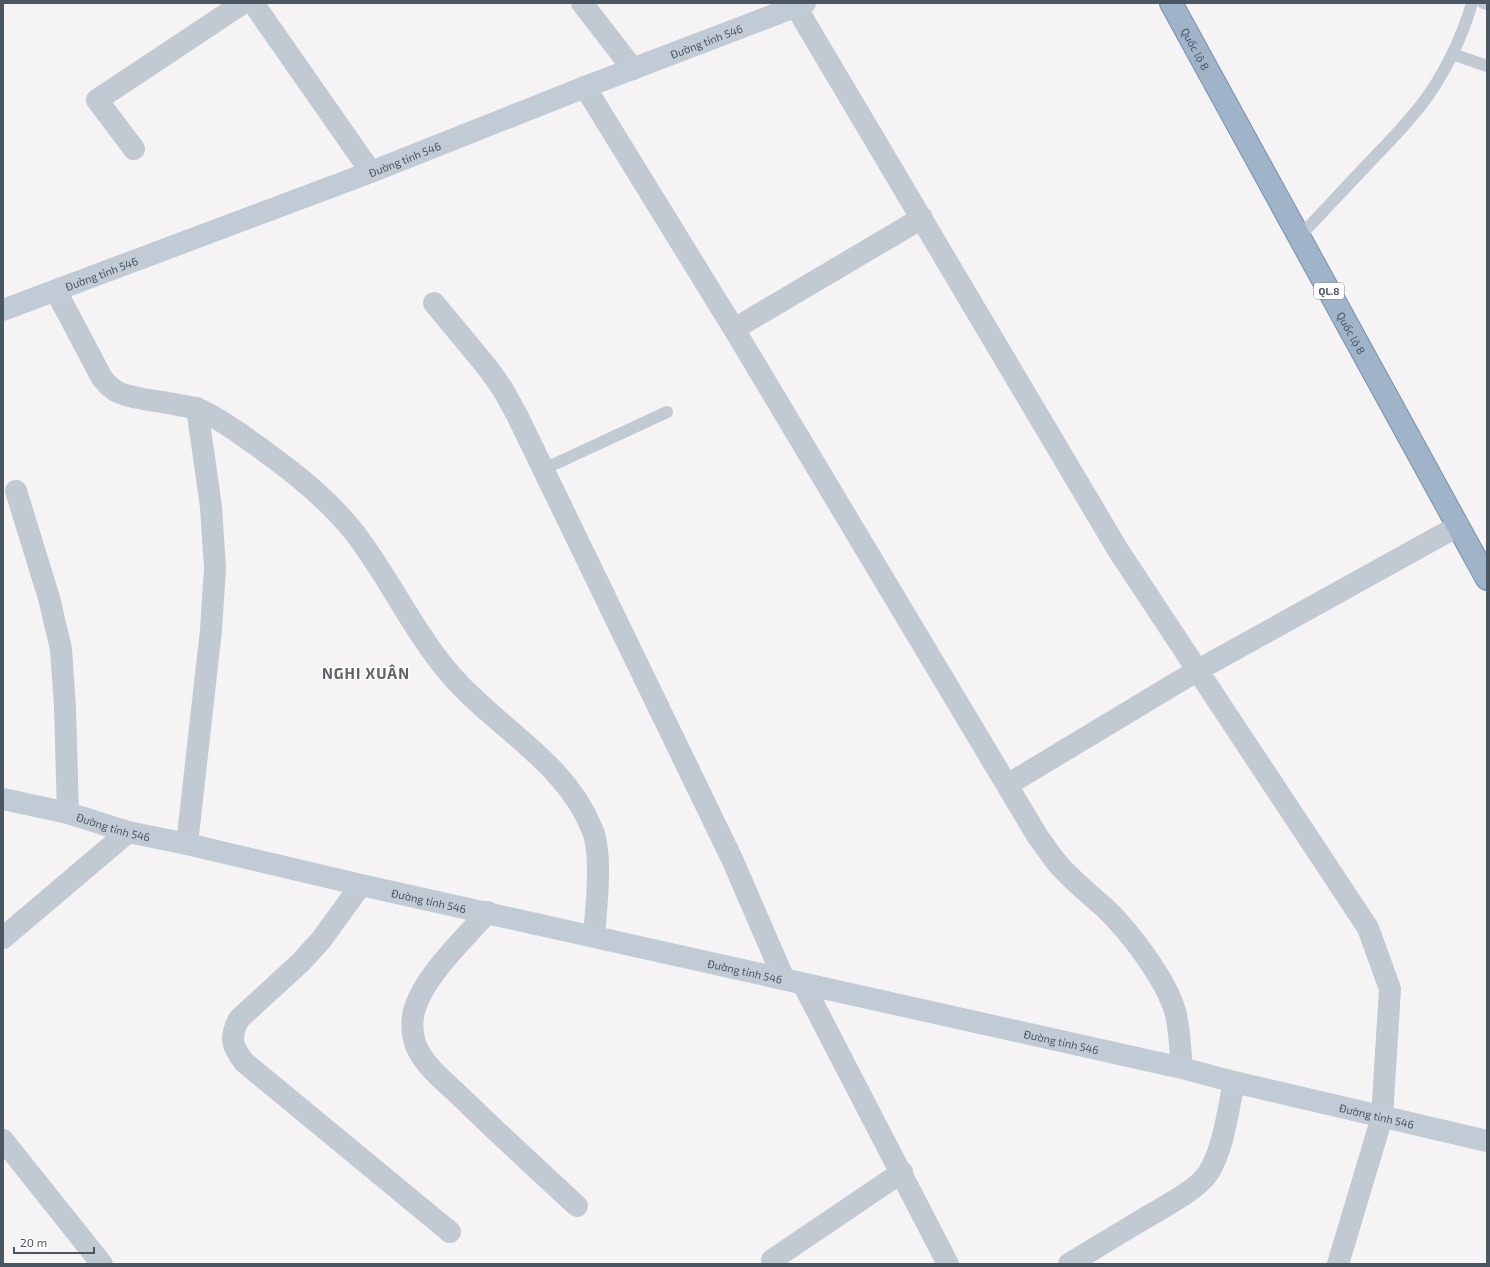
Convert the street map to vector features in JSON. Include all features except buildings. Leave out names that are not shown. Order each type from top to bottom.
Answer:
[{"type":"highway","name":"Quốc lộ 8","points":[[1171,3],[1487,579]]},
{"type":"main road","name":"Đường tỉnh 546","points":[[3,310],[371,172],[633,69],[767,10],[801,5]]},
{"type":"main road","name":"Đường tỉnh 546","points":[[3,799],[68,813],[128,832],[188,844],[361,885],[488,912],[1182,1068],[1234,1082],[1487,1141]]},
{"type":"street","points":[[134,149],[97,100],[243,3]]},
{"type":"street","points":[[253,3],[371,172]]},
{"type":"street","points":[[582,3],[633,69]]},
{"type":"street","points":[[801,5],[922,218],[1118,550],[1368,928],[1390,989],[1382,1117],[1338,1264]]},
{"type":"street","points":[[585,87],[734,329],[1038,837],[1058,864],[1121,925],[1160,980],[1175,1011],[1182,1068]]},
{"type":"street","points":[[734,329],[922,218]]},
{"type":"street","points":[[56,290],[102,378],[110,387],[119,393],[197,408],[223,422],[258,446],[310,488],[340,517],[354,533],[388,583],[417,631],[450,674],[475,700],[544,760],[568,786],[581,805],[594,831],[598,869],[594,936]]},
{"type":"street","points":[[434,303],[487,367],[502,388],[517,415],[732,859],[794,981],[902,1172],[948,1264]]},
{"type":"street","points":[[188,844],[211,630],[215,568],[212,507],[197,408]]},
{"type":"street","points":[[16,491],[49,598],[61,649],[65,707],[68,813]]},
{"type":"street","points":[[1007,785],[1198,670],[1458,526]]},
{"type":"street","points":[[3,938],[128,832]]},
{"type":"street","points":[[361,885],[321,940],[301,962],[239,1020],[234,1029],[233,1043],[235,1050],[244,1062],[450,1232]]},
{"type":"street","points":[[488,912],[429,979],[414,1012],[412,1024],[414,1040],[418,1051],[429,1066],[497,1133],[577,1206]]},
{"type":"street","points":[[1069,1264],[1174,1201],[1204,1179],[1209,1172],[1220,1144],[1234,1082]]},
{"type":"street","points":[[3,1140],[102,1264]]},
{"type":"street","points":[[772,1260],[902,1172]]},
{"type":"lane","points":[[1299,237],[1403,127],[1422,104],[1433,88],[1452,54],[1469,15],[1472,3]]},
{"type":"lane","points":[[1483,3],[1487,4]]},
{"type":"lane","points":[[1452,54],[1487,66]]},
{"type":"lane","points":[[544,469],[667,412]]},
{"type":"district","name":"NGHI XUÂN","points":[[366,673]]}]
